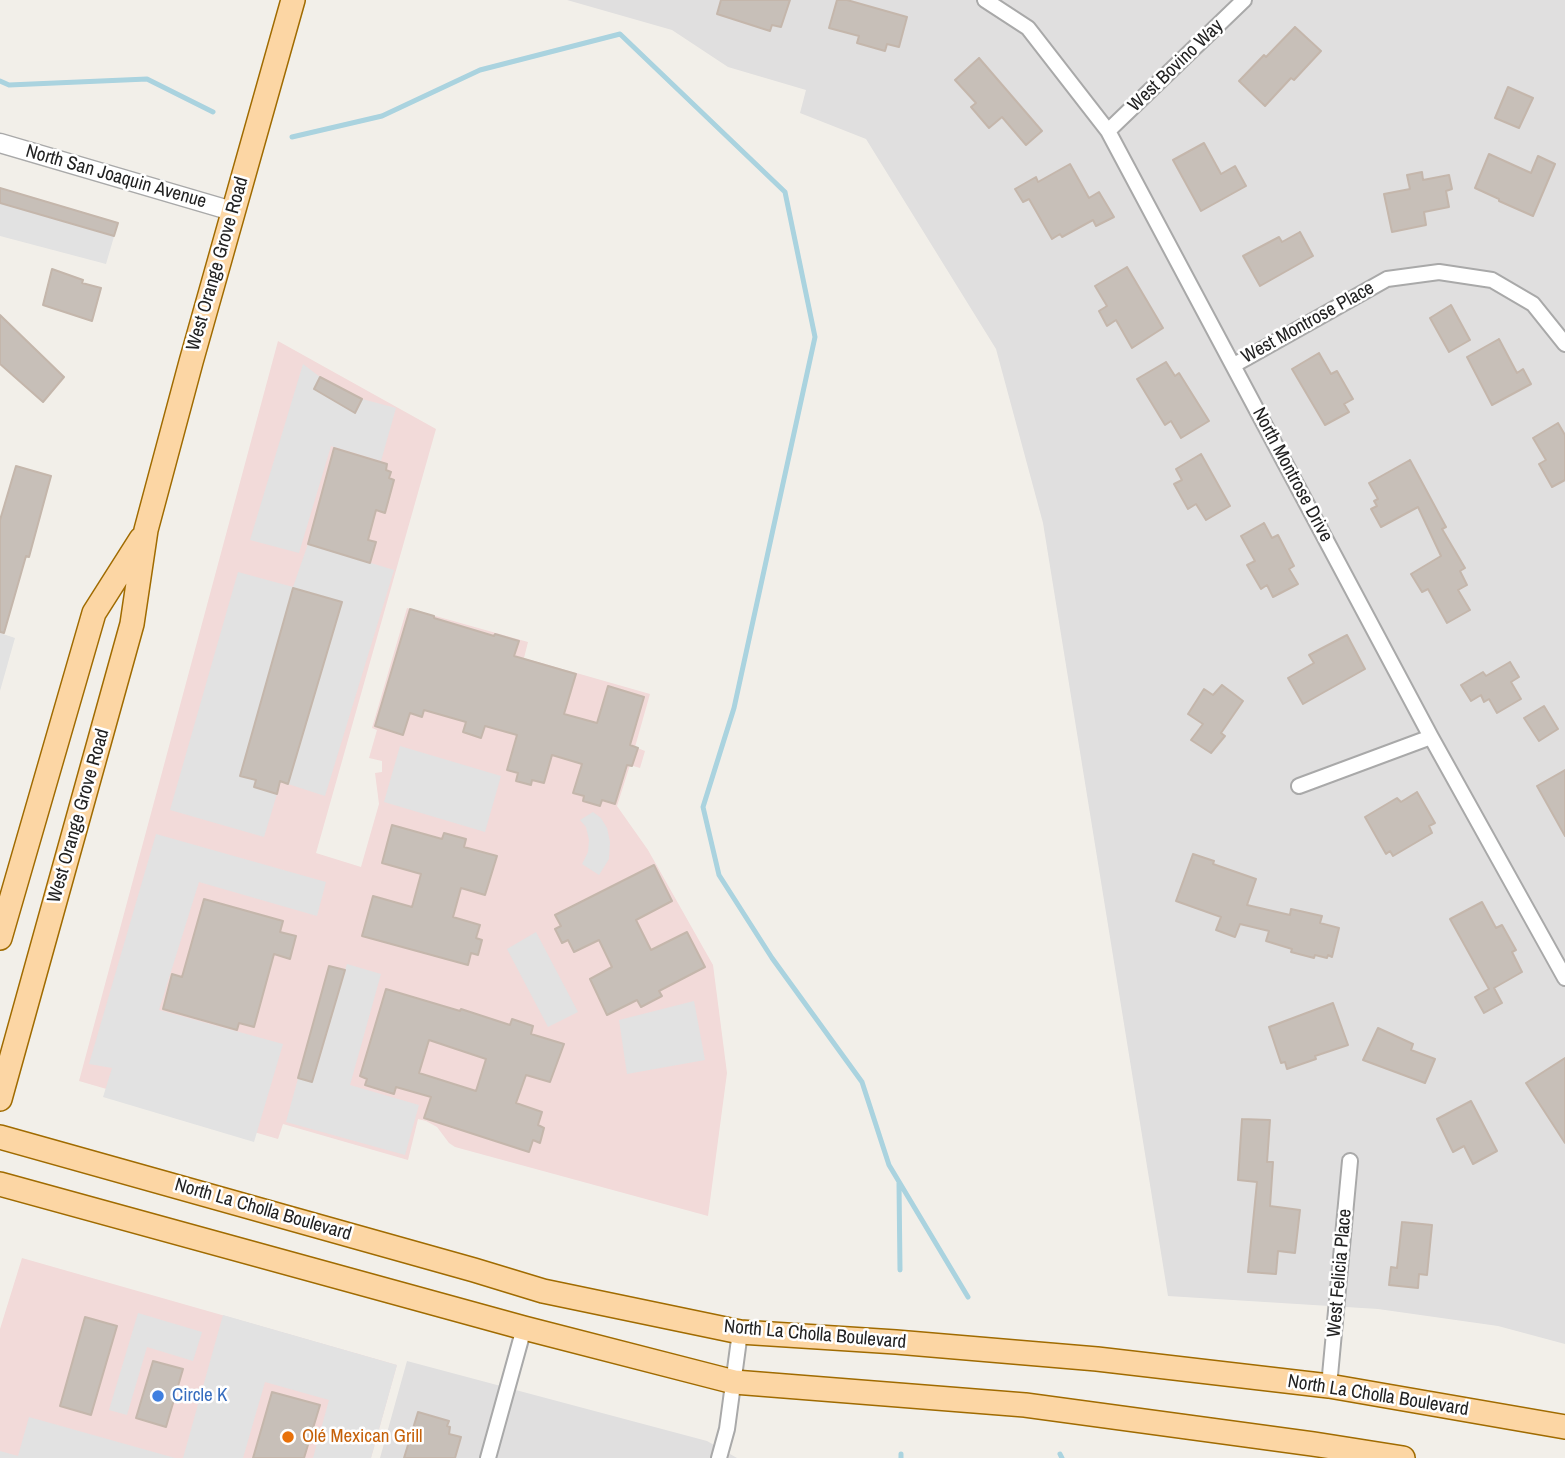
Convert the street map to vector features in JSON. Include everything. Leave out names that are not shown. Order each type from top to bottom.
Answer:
[{"type":"main road","name":"West Orange Grove Road","points":[[0,1099],[132,624],[146,530],[232,211],[293,0]]},
{"type":"main road","name":"West Orange Grove Road","points":[[0,938],[94,613],[146,530]]},
{"type":"main road","name":"North La Cholla Boulevard","points":[[0,1136],[543,1291],[740,1332],[1097,1359],[1329,1386],[1565,1427]]},
{"type":"main road","points":[[0,1184],[524,1328],[734,1382],[1025,1405],[1403,1458]]},
{"type":"street","name":"North Montrose Drive","points":[[985,0],[1028,28],[1108,131],[1431,737],[1565,978]]},
{"type":"street","name":"West Bovino Way","points":[[1108,131],[1244,0]]},
{"type":"street","name":"North San Joaquin Avenue","points":[[0,143],[232,211]]},
{"type":"street","name":"West Montrose Place","points":[[1234,365],[1387,279],[1439,272],[1492,280],[1533,304],[1565,344]]},
{"type":"street","points":[[1299,786],[1431,737]]},
{"type":"street","name":"West Felicia Place","points":[[1329,1386],[1350,1161]]},
{"type":"street","points":[[488,1458],[524,1328]]},
{"type":"street","points":[[719,1458],[727,1429],[740,1332]]},
{"type":"shaded area","points":[[567,0],[1565,0],[1565,1344],[1498,1326],[1378,1309],[1168,1296],[1043,523],[996,349],[866,139],[800,113],[806,90],[728,67],[672,30]]},
{"type":"shaded area","points":[[0,188],[118,223],[106,264],[0,236]]},
{"type":"shaded area","points":[[278,341],[436,429],[316,853],[361,867],[379,804],[375,773],[382,772],[382,761],[369,758],[377,730],[372,728],[407,608],[528,642],[524,658],[650,694],[635,747],[645,751],[640,768],[630,765],[617,806],[648,850],[713,965],[727,1073],[708,1216],[455,1147],[437,1127],[418,1119],[408,1160],[283,1124],[278,1139],[79,1081]]},
{"type":"shaded area","points":[[303,364],[320,377],[362,399],[396,408],[381,461],[331,446],[299,553],[250,540]]},
{"type":"shaded area","points":[[308,544],[394,570],[325,796],[288,784],[342,602],[294,588],[240,775],[256,780],[254,787],[277,794],[264,837],[170,810],[238,572],[293,587]]},
{"type":"shaded area","points":[[0,633],[15,638],[0,691]]},
{"type":"shaded area","points":[[400,746],[501,776],[485,832],[384,802]]},
{"type":"shaded area","points":[[593,812],[607,828],[610,842],[609,859],[599,875],[582,864],[588,852],[589,840],[586,827],[580,820]]},
{"type":"shaded area","points":[[156,834],[326,882],[317,916],[199,882],[159,1010],[283,1044],[254,1142],[103,1097],[112,1068],[89,1064]]},
{"type":"shaded area","points":[[536,932],[578,1012],[548,1027],[507,949]]},
{"type":"shaded area","points":[[347,964],[381,974],[350,1085],[419,1105],[405,1155],[286,1122],[329,966],[345,970]]},
{"type":"shaded area","points":[[694,1001],[705,1060],[627,1074],[619,1020]]},
{"type":"shaded area","points":[[22,1258],[397,1365],[371,1458],[0,1458],[0,1329]]},
{"type":"shaded area","points":[[138,1313],[202,1332],[193,1361],[147,1347],[127,1415],[109,1410]]},
{"type":"shaded area","points":[[223,1315],[397,1365],[371,1458],[313,1458],[329,1400],[265,1382],[243,1458],[183,1458]]},
{"type":"shaded area","points":[[407,1361],[707,1441],[737,1458],[380,1458]]},
{"type":"shaded area","points":[[29,1417],[175,1458],[0,1458],[0,1451],[18,1456]]},
{"type":"building","points":[[721,0],[790,0],[781,27],[772,25],[770,31],[717,14]]},
{"type":"building","points":[[837,0],[847,0],[907,17],[899,47],[887,44],[885,51],[857,43],[859,36],[829,28]]},
{"type":"building","points":[[1295,27],[1321,51],[1265,106],[1239,81]]},
{"type":"building","points":[[979,58],[1042,131],[1026,145],[1002,117],[989,128],[971,107],[976,103],[955,80]]},
{"type":"building","points":[[1508,87],[1533,98],[1519,128],[1495,118]]},
{"type":"building","points":[[1204,143],[1221,174],[1235,166],[1246,186],[1201,211],[1173,160]]},
{"type":"building","points":[[1489,154],[1531,173],[1538,156],[1555,164],[1533,216],[1475,188]]},
{"type":"building","points":[[1070,164],[1089,198],[1099,192],[1114,217],[1096,226],[1093,220],[1062,237],[1060,234],[1052,239],[1029,199],[1023,202],[1015,189],[1036,177],[1038,182]]},
{"type":"building","points":[[1422,172],[1423,180],[1449,175],[1452,189],[1446,191],[1449,207],[1424,212],[1426,225],[1392,232],[1384,194],[1410,189],[1407,175]]},
{"type":"building","points":[[0,188],[118,223],[114,236],[0,203]]},
{"type":"building","points":[[1300,232],[1313,256],[1260,286],[1243,256],[1279,237],[1282,242]]},
{"type":"building","points":[[1127,267],[1163,328],[1132,348],[1116,320],[1107,326],[1099,311],[1107,306],[1095,286]]},
{"type":"building","points":[[52,269],[83,280],[82,283],[101,288],[92,321],[43,305]]},
{"type":"building","points":[[1451,305],[1470,340],[1449,352],[1430,318]]},
{"type":"building","points":[[0,315],[64,377],[43,402],[0,364]]},
{"type":"building","points":[[1499,339],[1517,373],[1523,369],[1531,384],[1492,405],[1467,357]]},
{"type":"building","points":[[1319,353],[1331,374],[1337,371],[1353,399],[1344,404],[1349,412],[1325,425],[1292,369]]},
{"type":"building","points":[[1166,362],[1175,376],[1179,373],[1209,421],[1181,438],[1171,421],[1165,425],[1137,379]]},
{"type":"building","points":[[320,377],[362,399],[355,413],[314,389]]},
{"type":"building","points":[[1558,423],[1565,435],[1565,480],[1552,487],[1539,464],[1546,460],[1533,438]]},
{"type":"building","points":[[334,448],[387,464],[386,470],[391,472],[389,478],[394,480],[385,513],[376,510],[368,540],[376,542],[370,563],[308,544]]},
{"type":"building","points":[[1201,454],[1230,506],[1206,520],[1196,504],[1188,509],[1174,484],[1182,480],[1176,469]]},
{"type":"building","points":[[1410,460],[1446,527],[1442,529],[1465,568],[1460,571],[1467,585],[1458,590],[1470,610],[1447,623],[1428,589],[1422,592],[1411,574],[1441,556],[1418,507],[1381,527],[1371,509],[1377,506],[1374,501],[1378,499],[1369,483]]},
{"type":"building","points":[[16,466],[51,476],[29,557],[26,556],[4,633],[0,632],[0,520]]},
{"type":"building","points":[[1264,523],[1272,538],[1278,535],[1294,566],[1289,569],[1298,584],[1273,597],[1267,585],[1261,589],[1247,565],[1255,561],[1241,536]]},
{"type":"building","points":[[293,588],[342,602],[288,784],[280,781],[277,794],[254,787],[256,780],[240,776]]},
{"type":"building","points":[[410,609],[494,636],[495,634],[519,641],[514,656],[576,674],[564,714],[597,723],[608,686],[644,697],[630,745],[638,748],[632,766],[627,765],[615,804],[602,800],[600,806],[583,801],[584,796],[573,793],[582,764],[552,755],[544,783],[532,780],[531,785],[516,781],[518,773],[507,770],[517,735],[485,726],[481,738],[463,732],[466,722],[424,710],[422,717],[410,713],[403,735],[375,726]]},
{"type":"building","points":[[1347,635],[1365,669],[1303,704],[1288,678],[1314,663],[1309,655]]},
{"type":"building","points":[[1510,662],[1519,677],[1511,682],[1521,699],[1497,713],[1489,699],[1484,702],[1481,695],[1471,701],[1461,685],[1483,672],[1486,676]]},
{"type":"building","points":[[1222,685],[1243,701],[1221,733],[1225,736],[1211,753],[1191,740],[1203,724],[1188,714],[1204,689],[1213,695]]},
{"type":"building","points":[[1544,706],[1558,729],[1539,741],[1524,718]]},
{"type":"building","points":[[1565,770],[1565,836],[1537,786]]},
{"type":"building","points":[[1417,792],[1435,823],[1429,826],[1432,833],[1393,856],[1390,851],[1386,854],[1365,817],[1397,798],[1401,802]]},
{"type":"building","points":[[392,825],[442,839],[444,833],[466,839],[464,847],[497,856],[485,895],[461,888],[453,917],[480,925],[476,938],[482,940],[478,955],[471,953],[468,965],[362,936],[373,896],[412,907],[421,874],[382,863]]},
{"type":"building","points":[[1193,854],[1256,879],[1247,905],[1290,915],[1291,909],[1322,916],[1320,923],[1339,928],[1332,957],[1315,955],[1314,958],[1291,952],[1292,949],[1266,941],[1269,931],[1240,924],[1235,937],[1216,930],[1221,917],[1176,901]]},
{"type":"building","points":[[654,865],[672,901],[636,920],[651,950],[687,932],[705,967],[659,991],[662,996],[641,1007],[637,1000],[607,1015],[590,979],[612,967],[599,940],[574,952],[568,940],[562,943],[555,929],[561,926],[555,915]]},
{"type":"building","points":[[204,899],[283,921],[280,932],[296,936],[290,959],[274,954],[254,1027],[239,1023],[237,1030],[163,1009],[172,974],[182,977]]},
{"type":"building","points":[[1482,902],[1496,928],[1502,925],[1516,950],[1512,952],[1522,972],[1494,988],[1502,1003],[1484,1013],[1475,997],[1489,989],[1450,919]]},
{"type":"building","points":[[329,966],[345,970],[312,1082],[298,1078]]},
{"type":"building","points":[[386,989],[510,1025],[512,1019],[533,1026],[531,1034],[564,1044],[550,1082],[526,1075],[516,1103],[542,1112],[538,1125],[544,1128],[540,1143],[533,1140],[529,1152],[424,1118],[431,1097],[396,1087],[394,1094],[365,1085],[367,1079],[360,1076]],"holes":[[[429,1040],[486,1059],[476,1091],[419,1073]]]},
{"type":"building","points":[[1333,1003],[1348,1045],[1287,1069],[1285,1062],[1281,1063],[1269,1027]]},
{"type":"building","points":[[1378,1028],[1413,1044],[1411,1050],[1435,1059],[1425,1083],[1363,1060]]},
{"type":"building","points":[[1565,1058],[1565,1143],[1526,1083]]},
{"type":"building","points":[[1471,1101],[1497,1151],[1473,1164],[1464,1146],[1453,1152],[1437,1119]]},
{"type":"building","points":[[1242,1119],[1270,1120],[1267,1162],[1273,1162],[1270,1206],[1300,1210],[1295,1253],[1278,1251],[1276,1274],[1248,1272],[1257,1182],[1238,1180]]},
{"type":"building","points":[[1402,1222],[1432,1225],[1427,1275],[1419,1274],[1418,1288],[1389,1285],[1391,1267],[1397,1268]]},
{"type":"building","points":[[85,1317],[117,1326],[91,1415],[60,1406]]},
{"type":"building","points":[[153,1361],[183,1369],[166,1427],[136,1418]]},
{"type":"building","points":[[272,1392],[320,1405],[304,1458],[253,1458]]},
{"type":"building","points":[[418,1412],[449,1421],[449,1434],[461,1437],[455,1458],[404,1458]]},
{"type":"waterway","points":[[292,137],[382,116],[480,70],[620,34],[785,192],[815,337],[734,708],[703,807],[719,875],[772,958],[862,1082],[889,1165],[968,1297]]},
{"type":"waterway","points":[[0,81],[9,85],[147,79],[213,112]]},
{"type":"waterway","points":[[899,1183],[900,1270]]},
{"type":"waterway","points":[[1060,1454],[1062,1458]]},
{"type":"place","name":"Circle K","points":[[158,1396]]},
{"type":"place","name":"Olé Mexican Grill","points":[[288,1437]]}]
